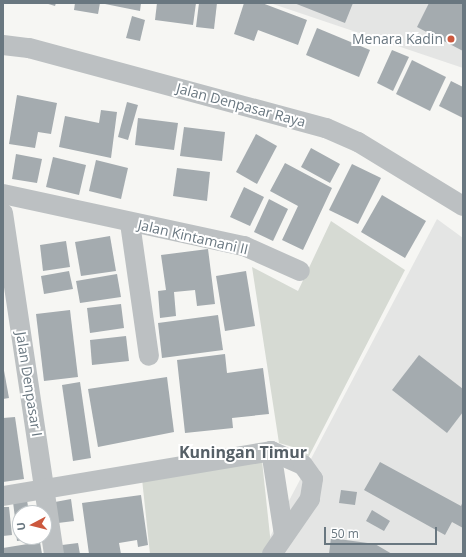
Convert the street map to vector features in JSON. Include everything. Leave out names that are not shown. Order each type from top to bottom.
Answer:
[{"type":"street","name":"Jalan Denpasar Raya","points":[[3,45],[29,48],[326,128],[358,142],[463,206]]},
{"type":"street","name":"Jalan Kintamani II","points":[[3,194],[244,246],[300,271]]},
{"type":"street","name":"Jalan Denpasar I","points":[[3,213],[54,554]]},
{"type":"street","name":"Jalan Kintamani II","points":[[130,222],[149,356]]},
{"type":"street","points":[[271,451],[284,535]]},
{"type":"street","points":[[3,496],[271,451],[303,465],[313,479],[310,499],[272,554]]},
{"type":"shaded area","points":[[270,3],[463,3],[463,68]]},
{"type":"shaded area","points":[[437,219],[463,238],[463,554],[261,554]]},
{"type":"shaded area","points":[[331,221],[405,270],[308,458],[293,447],[279,443],[252,267],[298,291]]},
{"type":"shaded area","points":[[262,461],[271,545],[264,554],[150,554],[142,479]]},
{"type":"building","points":[[45,3],[56,3],[55,6]]},
{"type":"building","points":[[75,3],[100,3],[98,14],[74,10]]},
{"type":"building","points":[[100,3],[141,3],[140,11]]},
{"type":"building","points":[[157,3],[196,3],[193,25],[155,20]]},
{"type":"building","points":[[199,3],[217,3],[214,29],[196,27]]},
{"type":"building","points":[[244,3],[262,3],[307,20],[298,45],[258,30],[254,41],[234,34]]},
{"type":"building","points":[[294,3],[353,3],[345,23]]},
{"type":"building","name":"Menara Kadin","points":[[429,3],[463,3],[463,51],[417,27]]},
{"type":"building","points":[[132,16],[145,20],[140,41],[126,38]]},
{"type":"building","points":[[317,28],[370,50],[359,77],[306,55]]},
{"type":"building","points":[[392,50],[409,57],[393,91],[377,83]]},
{"type":"building","points":[[412,60],[446,77],[430,111],[396,94]]},
{"type":"building","points":[[451,81],[463,87],[463,118],[439,106]]},
{"type":"building","points":[[17,95],[57,103],[51,134],[38,132],[35,148],[9,144]]},
{"type":"building","points":[[127,102],[138,105],[128,140],[118,137]]},
{"type":"building","points":[[101,110],[117,112],[111,158],[59,147],[65,116],[99,123]]},
{"type":"building","points":[[138,118],[178,123],[174,150],[135,145]]},
{"type":"building","points":[[184,127],[225,132],[222,161],[180,156]]},
{"type":"building","points":[[256,134],[277,146],[257,184],[236,172]]},
{"type":"building","points":[[311,148],[340,164],[330,183],[301,167]]},
{"type":"building","points":[[16,154],[42,159],[37,183],[12,179]]},
{"type":"building","points":[[53,157],[86,165],[79,195],[46,187]]},
{"type":"building","points":[[96,160],[128,168],[121,199],[89,191]]},
{"type":"building","points":[[285,163],[332,188],[303,250],[282,240],[298,206],[270,191]]},
{"type":"building","points":[[352,164],[381,178],[358,224],[329,210]]},
{"type":"building","points":[[177,168],[210,172],[207,201],[173,196]]},
{"type":"building","points":[[244,187],[264,197],[250,226],[230,217]]},
{"type":"building","points":[[382,195],[426,221],[405,258],[361,232]]},
{"type":"building","points":[[269,199],[288,209],[273,241],[254,232]]},
{"type":"building","points":[[110,236],[116,271],[81,276],[75,242]]},
{"type":"building","points":[[66,241],[70,267],[43,271],[40,245]]},
{"type":"building","points":[[208,249],[215,304],[197,306],[195,290],[174,292],[176,316],[160,318],[158,291],[166,290],[161,255]]},
{"type":"building","points":[[69,271],[73,289],[44,294],[41,276]]},
{"type":"building","points":[[246,271],[255,326],[225,331],[216,276]]},
{"type":"building","points":[[117,274],[121,297],[80,303],[76,281]]},
{"type":"building","points":[[121,304],[124,328],[90,333],[87,308]]},
{"type":"building","points":[[70,310],[78,377],[44,381],[36,314]]},
{"type":"building","points":[[218,315],[223,350],[162,358],[158,323]]},
{"type":"building","points":[[126,336],[129,361],[92,365],[90,340]]},
{"type":"building","points":[[225,354],[227,373],[263,368],[269,414],[232,418],[233,428],[185,433],[177,360]]},
{"type":"building","points":[[419,355],[463,389],[463,412],[447,433],[392,390]]},
{"type":"building","points":[[3,365],[9,398],[3,399]]},
{"type":"building","points":[[167,377],[174,432],[98,447],[88,389]]},
{"type":"building","points":[[80,382],[91,458],[73,461],[62,385]]},
{"type":"building","points":[[15,417],[24,479],[3,482],[3,418]]},
{"type":"building","points":[[380,462],[461,506],[463,501],[463,528],[452,522],[445,535],[364,490]]},
{"type":"building","points":[[341,490],[357,492],[355,505],[339,503]]},
{"type":"building","points":[[141,495],[148,545],[138,547],[137,540],[119,543],[121,554],[89,554],[82,503]]},
{"type":"building","points":[[71,499],[74,521],[58,523],[55,502]]},
{"type":"building","points":[[27,500],[28,505],[13,505],[13,502]]},
{"type":"building","points":[[3,507],[9,507],[12,535],[3,536]]},
{"type":"building","points":[[372,510],[390,521],[384,531],[366,521]]},
{"type":"building","points":[[331,538],[375,544],[392,554],[329,554]]},
{"type":"building","points":[[78,543],[80,554],[63,554],[62,545]]},
{"type":"building","points":[[22,545],[40,545],[42,554],[3,554],[3,548]]},
{"type":"place","name":"Menara Kadin","points":[[451,39]]},
{"type":"district","name":"Kuningan Timur","points":[[243,452]]}]
